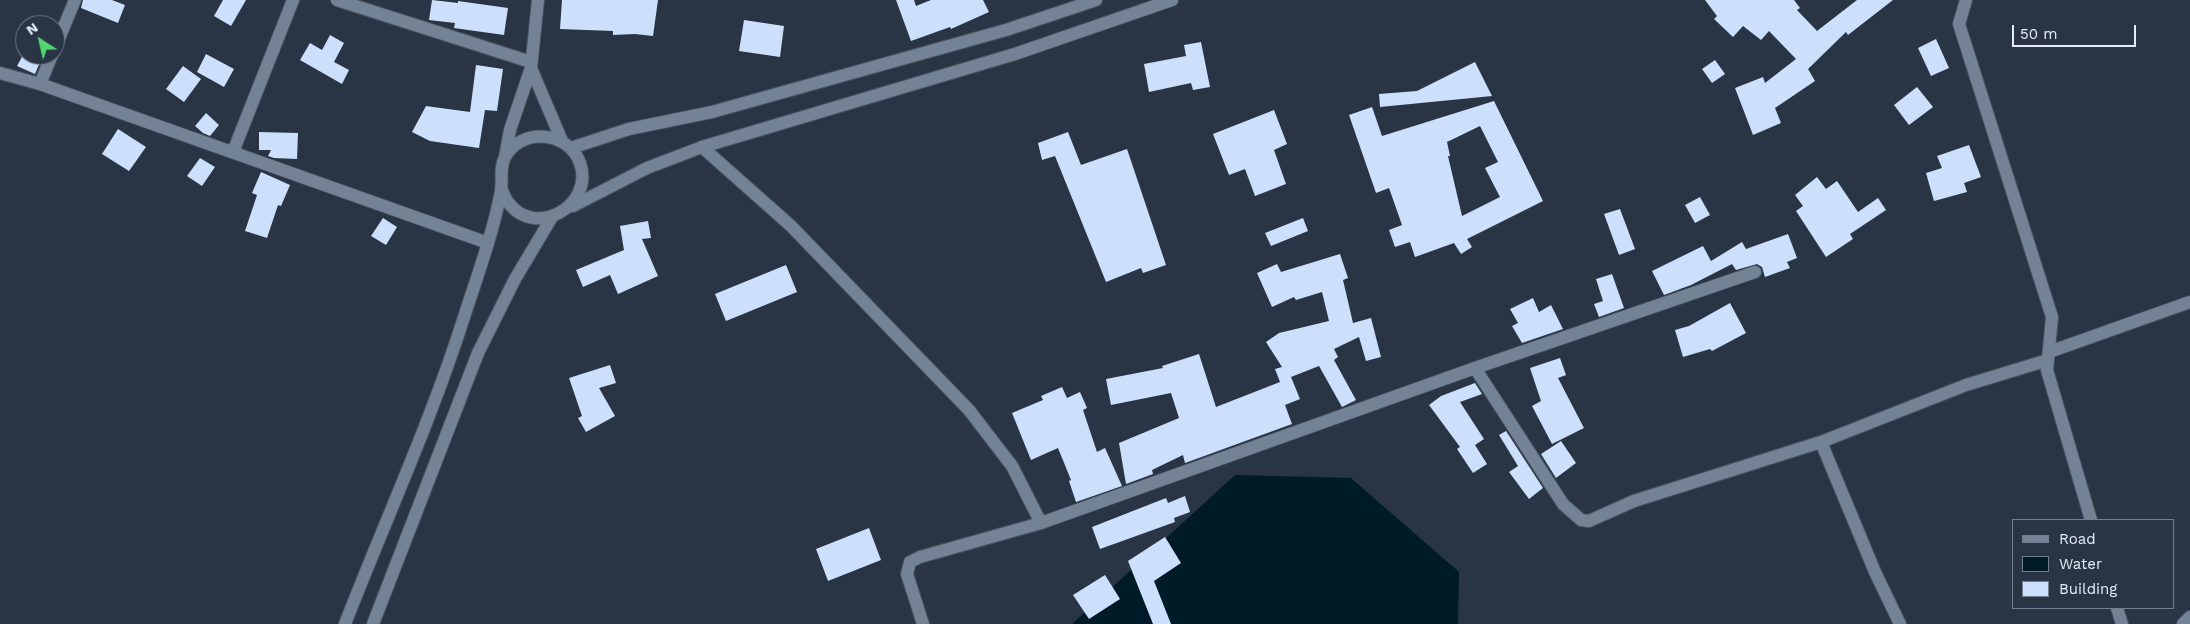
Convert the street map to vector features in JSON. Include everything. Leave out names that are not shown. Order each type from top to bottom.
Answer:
[{"type":"street","points":[[65,24],[75,0]]},
{"type":"street","points":[[233,152],[293,0]]},
{"type":"street","points":[[337,0],[531,65],[566,144],[580,162],[583,180],[578,196],[566,210]]},
{"type":"street","points":[[345,624],[456,342],[488,243],[501,188],[500,172],[510,130],[531,65],[538,0]]},
{"type":"street","points":[[505,157],[516,145],[530,137],[546,136],[566,144],[712,112],[959,43],[1096,0]]},
{"type":"street","points":[[501,188],[508,203],[520,213],[536,218],[552,217],[601,190],[647,168],[702,147],[1015,54],[1172,0]]},
{"type":"street","points":[[1966,0],[1959,24],[2052,317],[2047,370],[2091,519]]},
{"type":"street","points":[[40,84],[48,65]]},
{"type":"street","points":[[0,73],[40,84],[488,243]]},
{"type":"street","points":[[702,147],[791,226],[969,410],[1012,466],[1041,523]]},
{"type":"street","points":[[373,624],[478,353],[515,279],[552,217]]},
{"type":"street","points":[[922,624],[906,574],[910,562],[920,557],[1041,523],[1476,368],[1755,272]]},
{"type":"street","points":[[1476,368],[1563,504],[1581,520],[1589,521],[1634,501],[1821,442],[1966,385],[2190,302]]},
{"type":"street","points":[[1821,442],[1875,572],[1900,624]]},
{"type":"street","points":[[2117,609],[2122,624]]},
{"type":"street","points":[[2183,624],[2190,617]]},
{"type":"water","points":[[1235,475],[1351,478],[1459,572],[1458,624],[1072,624]]},
{"type":"building","points":[[83,0],[112,0],[125,5],[118,23],[81,8]]},
{"type":"building","points":[[223,0],[246,0],[231,26],[214,16]]},
{"type":"building","points":[[432,0],[458,3],[458,1],[508,8],[504,35],[454,28],[455,23],[429,20]]},
{"type":"building","points":[[562,0],[658,0],[653,36],[635,34],[613,35],[613,31],[560,29]]},
{"type":"building","points":[[896,0],[914,0],[916,6],[931,0],[983,0],[989,12],[951,29],[950,27],[911,41]]},
{"type":"building","points":[[1705,0],[1794,0],[1800,8],[1797,10],[1817,31],[1857,0],[1893,0],[1848,35],[1846,32],[1808,69],[1815,81],[1775,108],[1781,123],[1753,135],[1735,88],[1763,77],[1765,83],[1796,59],[1769,31],[1761,40],[1743,26],[1733,37],[1714,19],[1717,16]]},
{"type":"building","points":[[744,20],[784,26],[780,57],[739,51]]},
{"type":"building","points":[[330,35],[344,43],[334,62],[349,70],[342,84],[300,60],[310,43],[322,50]]},
{"type":"building","points":[[1936,39],[1949,68],[1931,76],[1918,48]]},
{"type":"building","points":[[1201,42],[1210,87],[1193,90],[1191,83],[1149,92],[1144,64],[1186,56],[1184,45]]},
{"type":"building","points":[[206,54],[234,69],[224,87],[197,72]]},
{"type":"building","points":[[1715,60],[1725,74],[1712,83],[1702,69]]},
{"type":"building","points":[[1475,62],[1492,96],[1380,107],[1379,94],[1417,91]]},
{"type":"building","points":[[18,65],[39,65],[35,74]]},
{"type":"building","points":[[476,65],[503,69],[497,111],[485,110],[479,148],[430,141],[412,132],[426,106],[470,112]]},
{"type":"building","points":[[183,66],[201,79],[184,102],[166,89]]},
{"type":"building","points":[[1917,87],[1933,107],[1909,125],[1894,105]]},
{"type":"building","points":[[1494,101],[1543,201],[1467,239],[1472,247],[1461,254],[1454,243],[1415,257],[1410,242],[1395,247],[1389,230],[1402,225],[1389,188],[1376,193],[1349,115],[1372,107],[1382,136]],"holes":[[[1480,126],[1498,162],[1485,168],[1500,197],[1462,216],[1448,156],[1450,156],[1447,142]]]},
{"type":"building","points":[[1274,110],[1287,144],[1274,150],[1286,184],[1255,196],[1245,169],[1229,175],[1213,134]]},
{"type":"building","points":[[206,113],[219,125],[210,136],[195,126]]},
{"type":"building","points":[[118,129],[146,147],[129,171],[102,154]]},
{"type":"building","points":[[259,132],[298,133],[297,159],[274,158],[268,156],[271,150],[259,150]]},
{"type":"building","points":[[1068,132],[1081,165],[1127,149],[1166,265],[1143,273],[1141,268],[1106,282],[1055,156],[1042,160],[1038,143]]},
{"type":"building","points":[[1969,145],[1981,177],[1964,183],[1967,192],[1934,201],[1926,173],[1942,168],[1937,156]]},
{"type":"building","points":[[200,158],[215,167],[202,186],[187,176]]},
{"type":"building","points":[[261,172],[290,185],[281,206],[278,205],[267,238],[245,231],[257,195],[252,193]]},
{"type":"building","points":[[1817,177],[1826,189],[1837,181],[1858,212],[1878,198],[1886,210],[1850,234],[1853,239],[1826,257],[1796,211],[1803,206],[1795,195]]},
{"type":"building","points":[[1700,197],[1710,215],[1695,223],[1685,205]]},
{"type":"building","points":[[1620,209],[1635,249],[1619,255],[1604,214]]},
{"type":"building","points":[[383,218],[397,227],[386,245],[371,236]]},
{"type":"building","points":[[1303,218],[1308,231],[1271,246],[1265,233]]},
{"type":"building","points":[[648,221],[651,238],[642,239],[658,276],[618,294],[610,275],[583,287],[576,270],[624,250],[620,226]]},
{"type":"building","points":[[1788,234],[1797,258],[1787,262],[1790,268],[1765,277],[1762,267],[1757,264],[1736,270],[1732,264],[1691,285],[1664,295],[1652,271],[1703,246],[1711,261],[1742,242],[1746,249]]},
{"type":"building","points":[[1340,254],[1348,278],[1343,280],[1353,323],[1371,318],[1381,357],[1366,361],[1359,337],[1334,349],[1338,357],[1334,360],[1356,400],[1342,407],[1319,366],[1291,377],[1300,399],[1285,405],[1292,424],[1185,463],[1183,455],[1152,470],[1153,474],[1126,484],[1119,443],[1179,418],[1171,393],[1111,405],[1106,379],[1163,368],[1162,366],[1199,354],[1216,407],[1280,382],[1275,369],[1282,367],[1266,342],[1279,333],[1329,321],[1322,292],[1296,300],[1294,297],[1272,307],[1257,273],[1277,264],[1281,272]]},
{"type":"building","points":[[786,265],[797,292],[726,321],[715,294]]},
{"type":"building","points":[[1612,274],[1624,308],[1599,317],[1594,304],[1603,301],[1596,279]]},
{"type":"building","points":[[1533,298],[1539,312],[1551,305],[1563,329],[1522,343],[1512,326],[1518,323],[1510,309]]},
{"type":"building","points":[[1730,303],[1746,333],[1712,351],[1710,349],[1683,357],[1675,330],[1689,326]]},
{"type":"building","points":[[1560,358],[1566,375],[1558,378],[1584,428],[1552,444],[1532,406],[1541,401],[1530,368]]},
{"type":"building","points":[[610,365],[616,383],[599,388],[615,416],[586,432],[578,418],[582,416],[569,378]]},
{"type":"building","points":[[1475,383],[1482,394],[1460,402],[1484,439],[1475,445],[1487,464],[1473,473],[1457,449],[1460,447],[1429,405],[1441,396]]},
{"type":"building","points":[[1062,387],[1067,398],[1080,392],[1087,408],[1083,410],[1097,452],[1105,448],[1122,486],[1076,502],[1069,481],[1071,480],[1058,448],[1031,460],[1012,413],[1043,400],[1041,396]]},
{"type":"building","points":[[1506,431],[1543,488],[1529,499],[1509,472],[1518,466],[1499,435]]},
{"type":"building","points":[[1561,441],[1576,463],[1556,478],[1541,454]]},
{"type":"building","points":[[1185,496],[1190,512],[1174,518],[1175,522],[1100,549],[1092,527],[1166,498],[1168,503]]},
{"type":"building","points":[[869,528],[881,560],[828,581],[816,549]]},
{"type":"building","points":[[1165,537],[1181,563],[1154,581],[1171,624],[1153,624],[1128,561]]},
{"type":"building","points":[[1105,575],[1120,599],[1089,619],[1073,595]]}]
